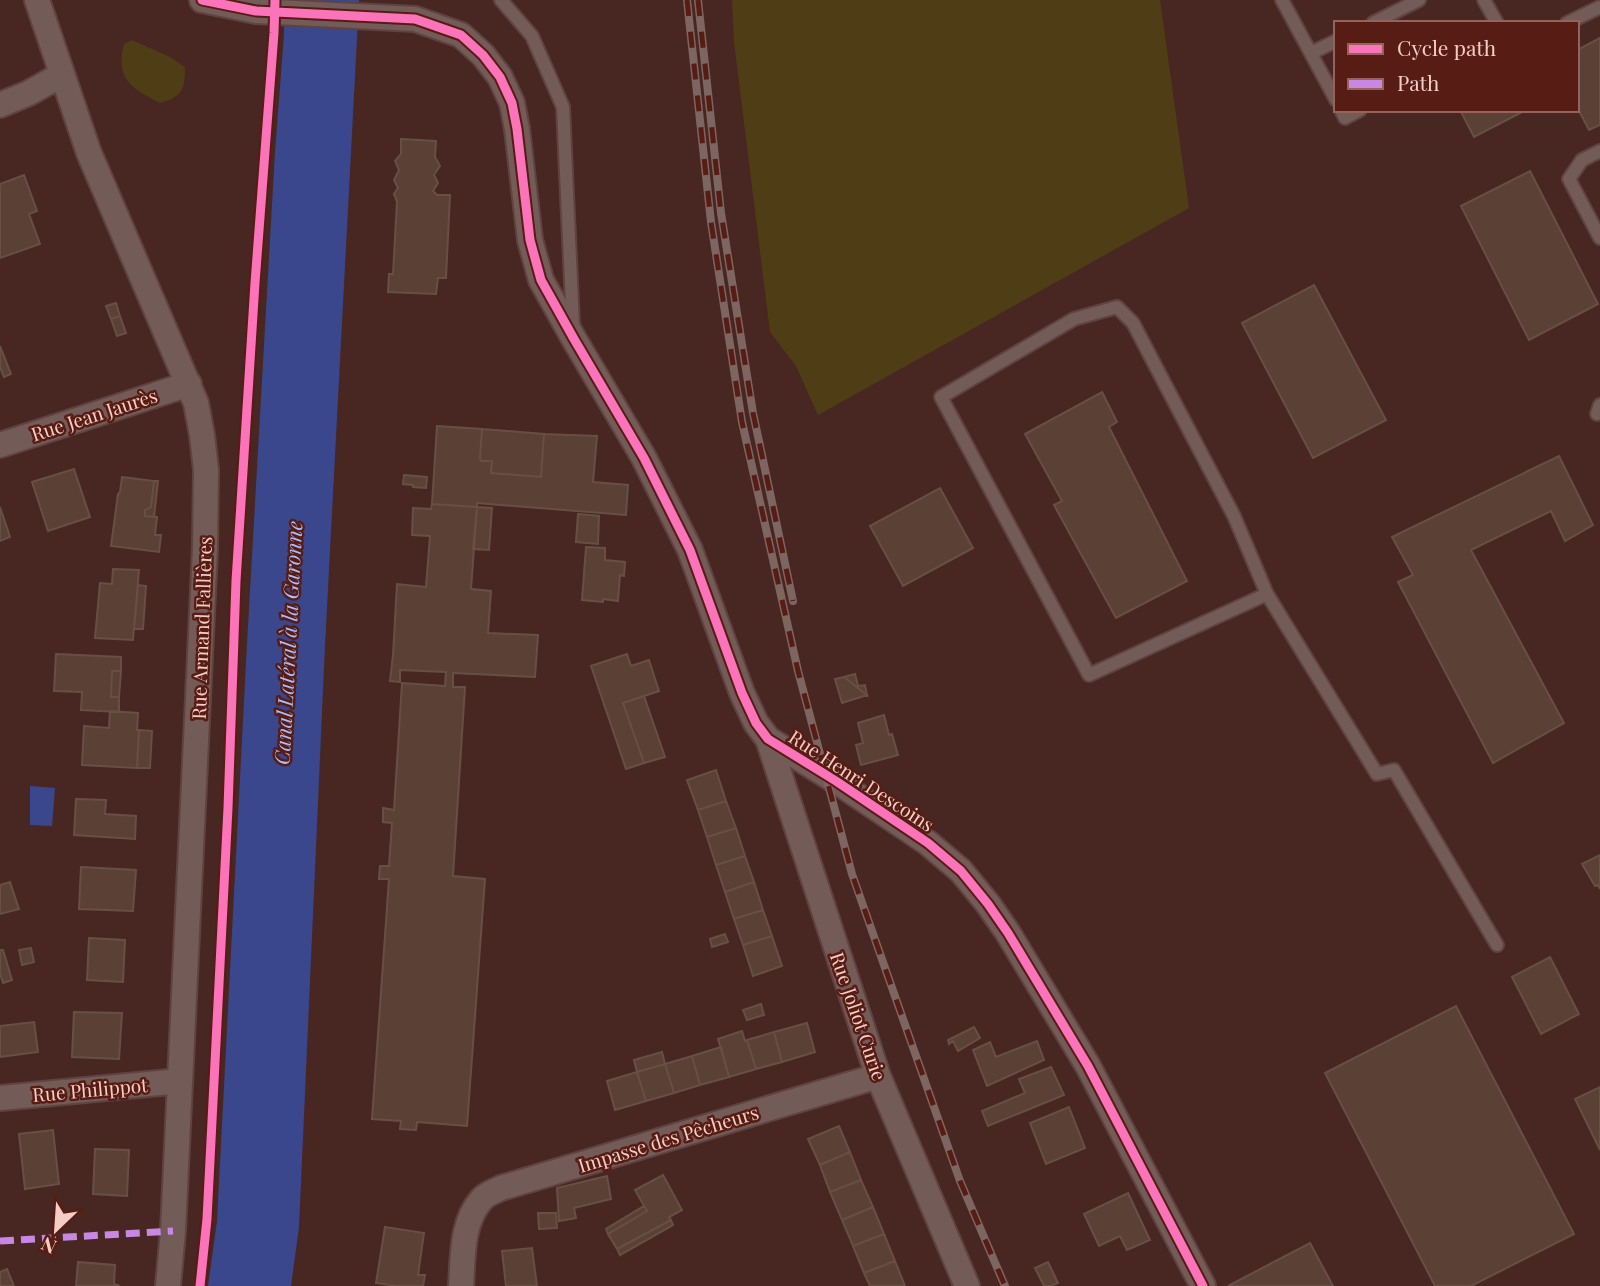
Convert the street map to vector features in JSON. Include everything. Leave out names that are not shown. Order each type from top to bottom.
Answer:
[{"type":"street","name":"Rue Armand Fallières","points":[[37,0],[89,153],[196,403],[206,473],[173,1231],[168,1286]]},
{"type":"street","name":"Rue Henri Descoins","points":[[202,0],[256,11],[415,19],[461,35],[483,55],[500,77],[512,103],[530,240],[541,280],[644,458],[690,550],[742,693],[756,723],[768,739],[928,843],[961,871],[988,904],[1088,1066],[1203,1286]]},
{"type":"street","points":[[0,105],[61,75]]},
{"type":"street","name":"Rue Jean Jaurès","points":[[0,444],[189,384]]},
{"type":"street","name":"Rue Joliot Curie","points":[[768,739],[878,1076],[967,1286]]},
{"type":"street","name":"Impasse des Pêcheurs","points":[[461,1286],[464,1246],[470,1218],[482,1198],[501,1188],[878,1076]]},
{"type":"street","name":"Rue Philippot","points":[[0,1098],[180,1081]]},
{"type":"lane","points":[[501,0],[531,36],[563,107],[574,340]]},
{"type":"lane","points":[[1282,0],[1334,96]]},
{"type":"lane","points":[[1377,21],[1419,0]]},
{"type":"lane","points":[[1484,0],[1496,21]]},
{"type":"lane","points":[[1571,21],[1600,7]]},
{"type":"lane","points":[[1311,54],[1334,42]]},
{"type":"lane","points":[[1342,112],[1345,118],[1356,112]]},
{"type":"lane","points":[[1600,150],[1582,160],[1569,179],[1600,238]]},
{"type":"lane","points":[[1267,594],[1089,675],[941,397],[1074,319],[1117,307],[1133,323],[1234,516],[1267,594],[1377,774],[1394,770],[1497,945]]},
{"type":"shaded area","points":[[732,0],[1160,0],[1189,208],[818,415],[796,366],[770,332],[734,42]]},
{"type":"shaded area","points":[[132,40],[170,57],[185,67],[183,87],[178,95],[160,103],[133,87],[122,66],[124,44]]},
{"type":"water","name":"Canal Latéral à la Garonne","points":[[284,0],[359,0],[325,645],[299,1227],[291,1286],[208,1286],[217,1221]]},
{"type":"water","points":[[30,786],[55,788],[52,826],[30,825]]},
{"type":"building","points":[[1600,38],[1600,125],[1589,130],[1579,111],[1579,49]]},
{"type":"building","points":[[1461,112],[1522,112],[1474,137]]},
{"type":"building","points":[[401,139],[436,141],[435,157],[440,166],[434,175],[438,183],[433,191],[437,195],[450,195],[446,278],[438,278],[436,294],[388,292],[389,274],[393,274],[397,202],[394,194],[398,188],[394,180],[399,170],[395,161],[401,154]]},
{"type":"building","points":[[1530,171],[1598,304],[1529,340],[1461,206]]},
{"type":"building","points":[[24,175],[37,211],[29,214],[40,244],[0,258],[0,184]]},
{"type":"building","points":[[1314,285],[1386,420],[1313,458],[1242,323]]},
{"type":"building","points":[[116,303],[120,316],[111,319],[106,306]]},
{"type":"building","points":[[120,316],[126,333],[117,336],[111,319]]},
{"type":"building","points":[[0,346],[11,374],[4,377],[0,367]]},
{"type":"building","points":[[1102,392],[1117,422],[1109,427],[1187,581],[1116,618],[1054,505],[1062,501],[1025,434]]},
{"type":"building","points":[[437,426],[482,429],[480,458],[481,461],[492,461],[491,473],[541,477],[544,434],[597,436],[593,482],[628,485],[626,515],[477,503],[477,507],[432,504]]},
{"type":"building","points":[[482,429],[544,434],[541,477],[491,473],[492,461],[481,461],[480,458]]},
{"type":"building","points":[[1559,456],[1593,525],[1565,541],[1551,511],[1471,550],[1564,723],[1493,763],[1398,582],[1413,575],[1392,537]]},
{"type":"building","points":[[74,469],[90,517],[48,531],[32,482]]},
{"type":"building","points":[[404,475],[427,477],[426,488],[403,484]]},
{"type":"building","points":[[122,477],[154,481],[151,507],[145,510],[145,516],[157,517],[155,535],[161,535],[159,552],[111,546]]},
{"type":"building","points":[[154,481],[158,481],[154,517],[145,516],[145,510],[151,507]]},
{"type":"building","points":[[940,488],[973,548],[903,586],[870,526]]},
{"type":"building","points":[[432,504],[477,507],[471,589],[491,591],[488,633],[538,635],[535,677],[453,673],[453,687],[465,687],[453,876],[485,879],[467,1126],[417,1122],[416,1130],[400,1129],[401,1121],[372,1119],[389,879],[379,879],[380,866],[389,866],[392,823],[383,822],[383,808],[394,810],[402,683],[445,686],[446,672],[400,670],[400,682],[390,681],[397,584],[426,587],[430,536],[412,535],[413,508],[431,509]]},
{"type":"building","points":[[0,507],[10,537],[0,541]]},
{"type":"building","points":[[477,507],[492,508],[489,550],[473,549]]},
{"type":"building","points":[[578,514],[599,516],[598,544],[576,542]]},
{"type":"building","points":[[586,547],[605,548],[605,560],[625,562],[624,576],[620,575],[618,601],[582,600]]},
{"type":"building","points":[[113,569],[139,570],[133,640],[95,638],[100,583],[112,584]]},
{"type":"building","points":[[138,585],[146,586],[143,629],[134,629]]},
{"type":"building","points":[[56,654],[121,657],[121,671],[112,671],[111,697],[119,697],[119,712],[81,710],[82,692],[54,691]]},
{"type":"building","points":[[627,654],[631,666],[649,660],[659,691],[623,703],[644,763],[626,769],[591,666]]},
{"type":"building","points":[[112,671],[121,671],[119,697],[111,697]]},
{"type":"building","points":[[855,674],[858,686],[865,685],[867,695],[844,677]]},
{"type":"building","points":[[844,677],[867,695],[842,703],[835,679]]},
{"type":"building","points":[[644,696],[665,757],[644,763],[623,703]]},
{"type":"building","points":[[110,711],[138,713],[137,768],[82,765],[84,726],[109,728]]},
{"type":"building","points":[[884,715],[898,755],[861,765],[856,745],[863,743],[858,723]]},
{"type":"building","points":[[139,730],[152,731],[150,768],[137,768]]},
{"type":"building","points":[[716,770],[726,801],[698,810],[687,780]]},
{"type":"building","points":[[76,799],[106,800],[105,814],[136,816],[135,839],[74,835]]},
{"type":"building","points":[[726,801],[736,828],[707,837],[698,810]]},
{"type":"building","points":[[736,828],[745,856],[716,865],[707,837]]},
{"type":"building","points":[[1600,855],[1600,889],[1598,885],[1595,886],[1582,864]]},
{"type":"building","points":[[745,856],[754,882],[725,892],[716,865]]},
{"type":"building","points":[[81,867],[136,870],[133,911],[79,909]]},
{"type":"building","points":[[10,882],[19,909],[0,914],[0,885]]},
{"type":"building","points":[[754,882],[763,910],[734,919],[725,892]]},
{"type":"building","points":[[763,910],[772,936],[743,945],[734,919]]},
{"type":"building","points":[[725,934],[728,942],[712,947],[710,939]]},
{"type":"building","points":[[772,936],[782,966],[753,976],[743,945]]},
{"type":"building","points":[[89,938],[125,940],[123,982],[87,980]]},
{"type":"building","points":[[31,948],[34,962],[22,965],[19,950]]},
{"type":"building","points":[[0,950],[3,950],[12,980],[3,983],[0,973]]},
{"type":"building","points":[[1550,957],[1579,1014],[1541,1034],[1512,977]]},
{"type":"building","points":[[761,1004],[764,1015],[747,1020],[743,1010]]},
{"type":"building","points":[[1456,1006],[1574,1234],[1471,1286],[1435,1286],[1325,1073]]},
{"type":"building","points":[[74,1012],[122,1013],[119,1059],[72,1057]]},
{"type":"building","points":[[34,1022],[38,1052],[0,1057],[0,1026]]},
{"type":"building","points":[[807,1023],[815,1052],[782,1062],[774,1032]]},
{"type":"building","points":[[974,1027],[980,1038],[958,1051],[953,1041],[949,1044],[948,1040]]},
{"type":"building","points":[[742,1031],[756,1069],[729,1077],[718,1039]]},
{"type":"building","points":[[774,1032],[782,1062],[756,1069],[747,1040]]},
{"type":"building","points":[[1037,1041],[1044,1060],[987,1086],[973,1050],[990,1042],[996,1057]]},
{"type":"building","points":[[721,1047],[729,1077],[700,1085],[692,1056]]},
{"type":"building","points":[[662,1052],[665,1064],[637,1072],[634,1060]]},
{"type":"building","points":[[692,1056],[700,1085],[674,1093],[665,1064]]},
{"type":"building","points":[[665,1064],[674,1093],[646,1101],[637,1072]]},
{"type":"building","points":[[1051,1067],[1064,1095],[988,1126],[982,1111],[1025,1093],[1019,1079]]},
{"type":"building","points":[[637,1072],[646,1101],[615,1110],[607,1081]]},
{"type":"building","points":[[1600,1087],[1600,1150],[1575,1099]]},
{"type":"building","points":[[1069,1107],[1085,1148],[1046,1164],[1030,1123]]},
{"type":"building","points":[[839,1126],[850,1152],[820,1165],[808,1139]]},
{"type":"building","points":[[53,1130],[59,1184],[25,1189],[19,1134]]},
{"type":"building","points":[[95,1149],[129,1150],[127,1196],[93,1194]]},
{"type":"building","points":[[850,1152],[861,1180],[830,1192],[820,1165]]},
{"type":"building","points":[[663,1175],[682,1210],[669,1217],[671,1220],[617,1249],[608,1234],[647,1211],[635,1190]]},
{"type":"building","points":[[607,1176],[611,1199],[574,1208],[576,1218],[559,1221],[557,1188]]},
{"type":"building","points":[[861,1180],[873,1207],[842,1220],[830,1192]]},
{"type":"building","points":[[1128,1193],[1150,1240],[1127,1250],[1120,1236],[1099,1246],[1084,1214]]},
{"type":"building","points":[[644,1206],[647,1211],[608,1234],[606,1229]]},
{"type":"building","points":[[873,1207],[884,1234],[853,1246],[842,1220]]},
{"type":"building","points":[[538,1213],[556,1213],[557,1228],[539,1229]]},
{"type":"building","points":[[671,1220],[673,1225],[620,1255],[617,1249]]},
{"type":"building","points":[[385,1227],[424,1233],[418,1275],[425,1275],[423,1286],[376,1283]]},
{"type":"building","points":[[884,1234],[895,1261],[864,1273],[853,1246]]},
{"type":"building","points":[[1310,1243],[1333,1286],[1228,1286]]},
{"type":"building","points":[[532,1248],[537,1286],[506,1286],[502,1251]]},
{"type":"building","points":[[895,1261],[905,1286],[870,1286],[864,1273]]},
{"type":"building","points":[[78,1262],[115,1265],[114,1284],[120,1286],[76,1286]]},
{"type":"building","points":[[1048,1262],[1058,1283],[1044,1286],[1035,1268]]},
{"type":"building","points":[[7,1269],[14,1286],[0,1286],[0,1272]]},
{"type":"railway","points":[[687,0],[711,222],[742,422],[798,671],[852,874],[960,1181],[1005,1286]]},
{"type":"railway","points":[[698,0],[721,213],[753,413],[793,601]]},
{"type":"marked path","points":[[0,1241],[173,1231]]},
{"type":"cycle path","points":[[202,0],[256,11],[415,19],[461,35],[483,55],[500,77],[512,103],[530,240],[541,280],[644,458],[690,550],[742,693],[756,723],[768,739],[928,843],[961,871],[988,904],[1088,1066],[1203,1286]]},
{"type":"cycle path","points":[[200,1286],[207,1219],[228,808],[236,581],[275,0]]}]
